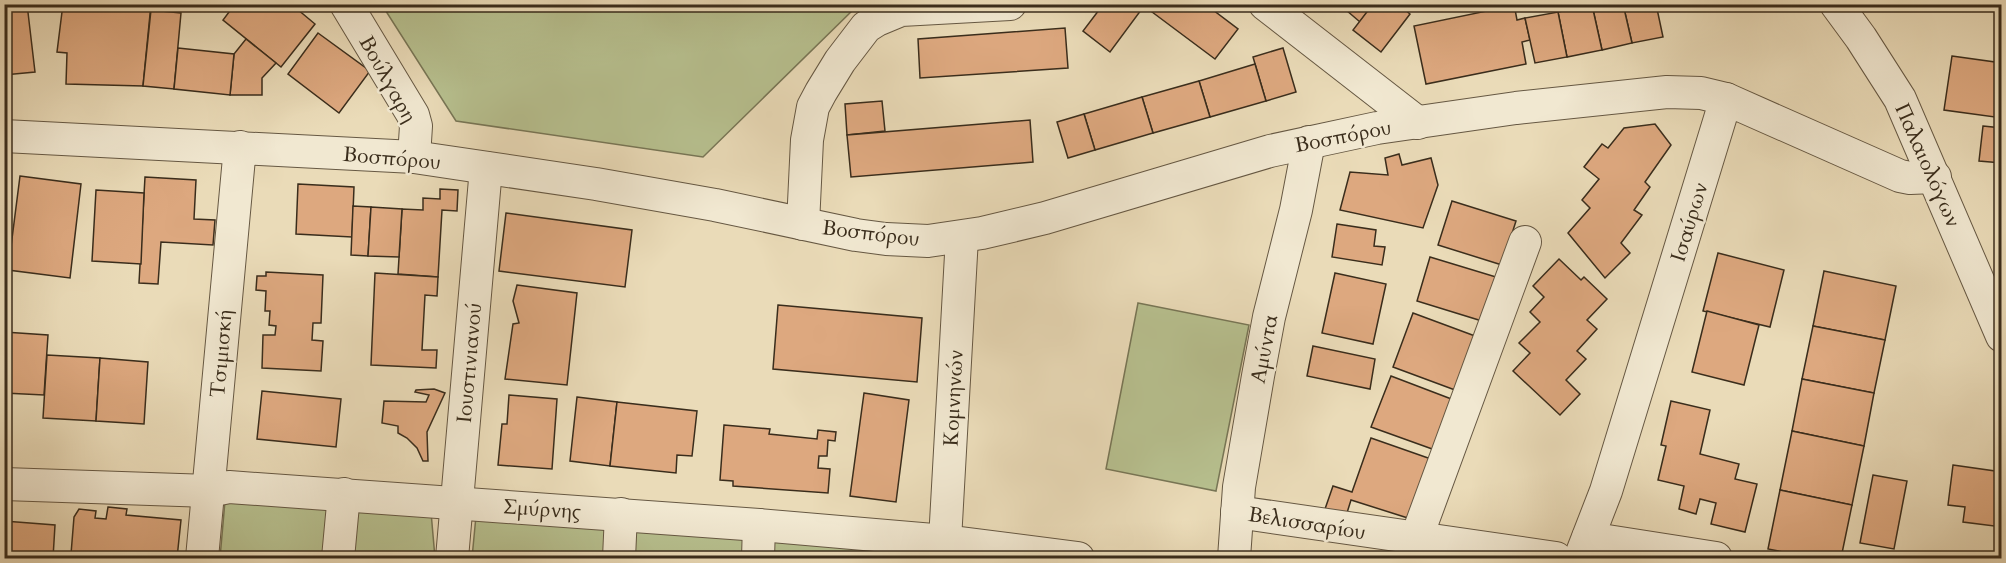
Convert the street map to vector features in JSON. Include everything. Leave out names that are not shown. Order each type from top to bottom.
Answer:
[{"type":"street","name":"Βούλγαρη","points":[[346,4],[413,115],[417,126],[414,157]]},
{"type":"street","points":[[803,224],[807,140],[813,107],[840,61],[866,27],[901,10],[1010,4]]},
{"type":"street","points":[[1265,4],[1418,123]]},
{"type":"street","name":"Παλαιολόγων","points":[[1836,4],[1900,99],[2001,336]]},
{"type":"street","name":"Βοσπόρου","points":[[4,136],[414,157],[650,194],[886,239],[928,241],[962,237],[1067,212],[1270,151],[1377,128],[1516,108],[1667,92],[1701,93],[1726,99]]},
{"type":"street","points":[[1726,99],[1900,176],[1935,177]]},
{"type":"street","name":"Ισαύρων","points":[[1584,548],[1608,483],[1726,99]]},
{"type":"street","name":"Αμύντα","points":[[1234,558],[1237,512],[1265,337],[1292,230],[1309,142]]},
{"type":"street","name":"Τσιμισκή","points":[[202,558],[240,147]]},
{"type":"street","name":"Ιουστινιανού","points":[[452,558],[486,168]]},
{"type":"street","name":"Κομνηνών","points":[[944,550],[962,237]]},
{"type":"street","points":[[1416,539],[1525,242]]},
{"type":"street","name":"Σμύρνης","points":[[4,484],[209,491],[229,487],[344,494],[759,525],[944,550],[1078,558]]},
{"type":"street","points":[[338,558],[344,494]]},
{"type":"street","name":"Βελισσαρίου","points":[[1237,512],[1556,558]]},
{"type":"street","points":[[619,558],[621,514]]},
{"type":"street","points":[[758,558],[759,525]]},
{"type":"street","points":[[1584,548],[1716,558]]},
{"type":"green space","points":[[382,5],[858,5],[703,157],[456,121]]},
{"type":"green space","points":[[1138,303],[1249,325],[1216,491],[1106,469]]},
{"type":"green space","points":[[225,501],[329,506],[326,558],[220,558]]},
{"type":"green space","points":[[354,506],[431,512],[435,558],[351,558]]},
{"type":"green space","points":[[476,516],[607,527],[604,558],[472,558]]},
{"type":"green space","points":[[633,529],[745,538],[744,558],[632,558]]},
{"type":"green space","points":[[774,541],[918,555],[918,558],[773,558]]},
{"type":"building","points":[[27,4],[35,72],[4,75],[4,7]]},
{"type":"building","points":[[63,4],[151,4],[143,86],[66,84],[67,53],[57,52]]},
{"type":"building","points":[[235,4],[291,4],[315,24],[281,67],[223,20]]},
{"type":"building","points":[[1100,4],[1205,4],[1238,29],[1215,59],[1144,6],[1110,52],[1083,31],[1099,10],[1097,9]]},
{"type":"building","points":[[1339,4],[1373,4],[1360,22]]},
{"type":"building","points":[[1373,4],[1398,4],[1410,14],[1381,52],[1353,30]]},
{"type":"building","points":[[1486,4],[1514,4],[1517,20],[1525,18],[1530,40],[1522,42],[1526,64],[1426,84],[1414,26],[1487,11]]},
{"type":"building","points":[[1623,4],[1656,4],[1663,37],[1632,43]]},
{"type":"building","points":[[1623,4],[1632,43],[1602,50],[1592,5]]},
{"type":"building","points":[[1592,5],[1602,50],[1567,57],[1558,12]]},
{"type":"building","points":[[151,10],[181,13],[174,89],[143,86]]},
{"type":"building","points":[[1558,12],[1567,57],[1535,63],[1525,18]]},
{"type":"building","points":[[1065,28],[1068,68],[920,78],[918,39]]},
{"type":"building","points":[[318,33],[370,71],[339,113],[288,74]]},
{"type":"building","points":[[246,39],[276,63],[262,78],[262,95],[230,95],[234,54]]},
{"type":"building","points":[[178,48],[234,54],[230,95],[174,89]]},
{"type":"building","points":[[1283,48],[1296,92],[1266,101],[1253,57]]},
{"type":"building","points":[[1952,56],[2002,63],[2002,118],[1944,110]]},
{"type":"building","points":[[1255,64],[1266,101],[1210,117],[1199,81]]},
{"type":"building","points":[[1199,81],[1210,117],[1153,133],[1142,97]]},
{"type":"building","points":[[1142,97],[1153,133],[1095,150],[1084,114]]},
{"type":"building","points":[[882,101],[885,131],[847,135],[845,104]]},
{"type":"building","points":[[1084,114],[1095,150],[1068,158],[1057,122]]},
{"type":"building","points":[[1030,120],[1033,162],[851,177],[847,135]]},
{"type":"building","points":[[1655,124],[1671,145],[1645,182],[1650,187],[1634,210],[1642,215],[1621,243],[1630,253],[1605,278],[1568,233],[1590,208],[1582,200],[1599,179],[1584,167],[1602,144],[1608,148],[1624,128]]},
{"type":"building","points":[[1983,126],[2002,128],[2002,163],[1979,161]]},
{"type":"building","points":[[1399,154],[1402,165],[1431,158],[1438,185],[1423,228],[1340,210],[1350,172],[1388,175],[1385,158]]},
{"type":"building","points":[[20,176],[81,184],[70,278],[8,270]]},
{"type":"building","points":[[145,177],[196,180],[194,219],[215,220],[213,245],[161,242],[158,284],[139,283]]},
{"type":"building","points":[[298,184],[354,187],[352,237],[296,234]]},
{"type":"building","points":[[440,189],[458,190],[457,211],[442,210],[438,277],[398,274],[402,209],[423,210],[423,198],[440,199]]},
{"type":"building","points":[[96,190],[144,193],[141,264],[92,261]]},
{"type":"building","points":[[1452,201],[1516,221],[1502,265],[1438,245]]},
{"type":"building","points":[[353,206],[371,207],[368,256],[351,255]]},
{"type":"building","points":[[371,207],[402,209],[399,257],[368,256]]},
{"type":"building","points":[[506,213],[632,230],[625,287],[499,271]]},
{"type":"building","points":[[1337,224],[1376,230],[1374,246],[1385,247],[1382,265],[1332,257]]},
{"type":"building","points":[[1718,253],[1784,270],[1770,327],[1703,311]]},
{"type":"building","points":[[1430,257],[1496,277],[1482,321],[1417,301]]},
{"type":"building","points":[[1559,259],[1581,280],[1584,277],[1607,299],[1587,320],[1597,329],[1577,351],[1586,359],[1566,380],[1580,394],[1560,415],[1513,371],[1530,353],[1519,343],[1540,322],[1530,312],[1544,297],[1533,286]]},
{"type":"building","points":[[1824,271],[1896,286],[1885,340],[1813,326]]},
{"type":"building","points":[[266,272],[323,275],[321,323],[313,323],[312,340],[323,341],[321,371],[262,368],[263,335],[275,335],[276,326],[269,325],[270,311],[265,311],[266,291],[256,290],[257,276],[266,276]]},
{"type":"building","points":[[375,273],[438,277],[437,296],[425,295],[422,350],[437,350],[436,368],[371,365]]},
{"type":"building","points":[[1335,273],[1386,284],[1373,344],[1322,333]]},
{"type":"building","points":[[517,285],[577,293],[567,385],[505,379],[513,324],[519,323],[513,301]]},
{"type":"building","points":[[778,305],[922,318],[917,382],[773,369]]},
{"type":"building","points":[[1707,311],[1759,325],[1744,385],[1692,372]]},
{"type":"building","points":[[1413,313],[1475,336],[1455,390],[1393,367]]},
{"type":"building","points":[[1813,326],[1885,340],[1874,393],[1802,379]]},
{"type":"building","points":[[4,332],[48,335],[44,395],[4,393]]},
{"type":"building","points":[[1313,346],[1375,359],[1370,389],[1307,376]]},
{"type":"building","points":[[47,355],[100,358],[96,421],[43,418]]},
{"type":"building","points":[[100,358],[148,362],[144,424],[96,421]]},
{"type":"building","points":[[1391,376],[1454,400],[1435,450],[1371,427]]},
{"type":"building","points":[[1802,379],[1874,393],[1864,446],[1792,431]]},
{"type":"building","points":[[434,389],[445,393],[427,432],[428,461],[423,461],[417,448],[398,433],[398,426],[382,423],[384,401],[426,402],[429,395],[415,392],[416,390]]},
{"type":"building","points":[[262,391],[341,399],[336,447],[257,439]]},
{"type":"building","points":[[864,393],[909,400],[896,502],[850,496]]},
{"type":"building","points":[[509,395],[557,399],[552,469],[498,465],[502,424],[507,424]]},
{"type":"building","points":[[577,397],[617,402],[610,466],[570,461]]},
{"type":"building","points":[[1671,401],[1710,410],[1700,454],[1739,464],[1735,479],[1757,484],[1745,532],[1711,524],[1716,503],[1700,499],[1696,514],[1679,509],[1684,486],[1658,480],[1666,446],[1661,445]]},
{"type":"building","points":[[617,402],[697,411],[692,456],[677,455],[676,473],[610,466]]},
{"type":"building","points":[[724,425],[770,429],[769,434],[817,439],[818,430],[836,432],[835,441],[828,440],[827,456],[819,456],[818,468],[830,469],[828,493],[733,486],[733,481],[720,480]]},
{"type":"building","points":[[1792,431],[1864,446],[1852,505],[1780,490]]},
{"type":"building","points":[[1371,438],[1431,459],[1411,519],[1351,500],[1346,516],[1325,509],[1333,486],[1352,492]]},
{"type":"building","points":[[1953,465],[2002,472],[2002,527],[1963,522],[1965,507],[1948,505]]},
{"type":"building","points":[[1873,475],[1907,481],[1894,549],[1860,543]]},
{"type":"building","points":[[1780,490],[1852,505],[1841,558],[1814,558],[1768,549]]},
{"type":"building","points":[[108,507],[127,509],[126,515],[181,520],[177,558],[85,558],[85,555],[71,554],[74,517],[79,509],[96,511],[95,518],[106,519]]},
{"type":"building","points":[[4,521],[55,525],[53,558],[4,558]]}]
